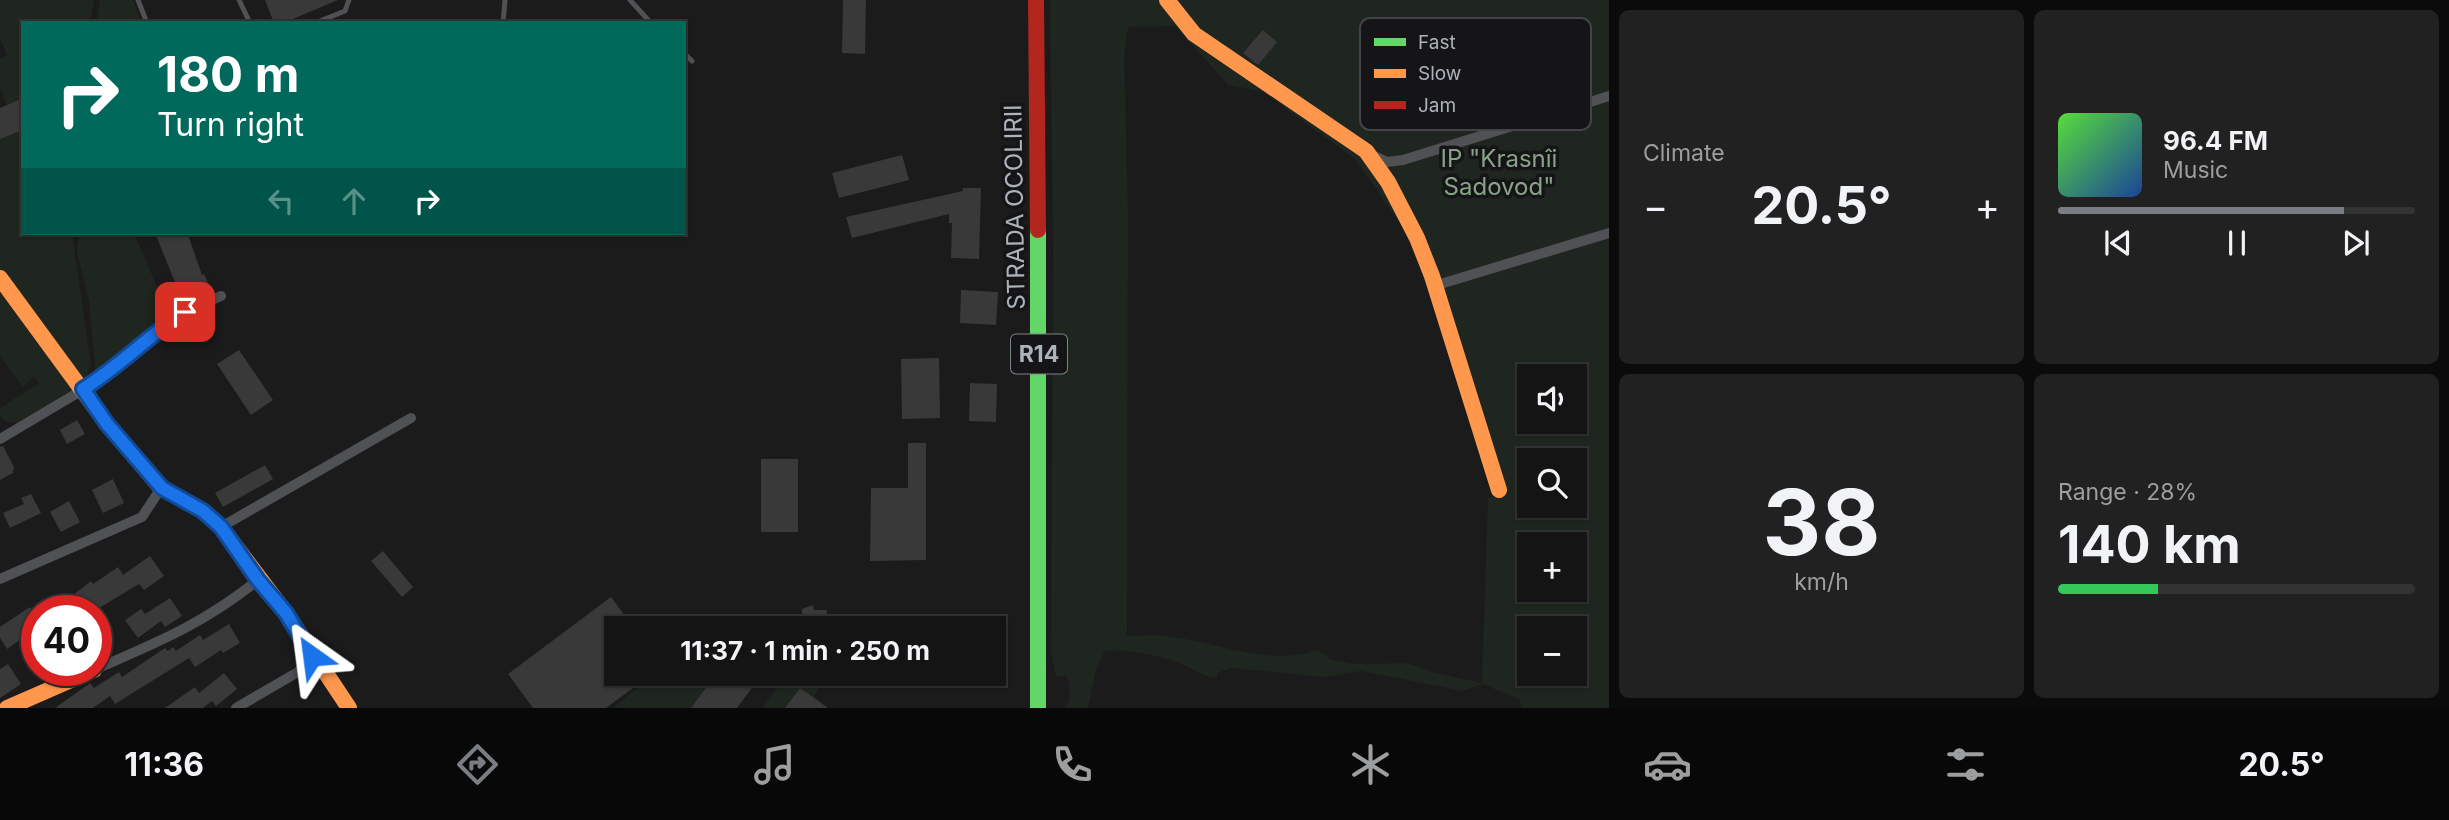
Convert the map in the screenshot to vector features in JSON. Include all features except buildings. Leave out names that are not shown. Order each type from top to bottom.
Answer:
[{"type":"street","name":"STRADA OCOLIRII","points":[[1036,0],[1040,400],[1038,708]]},
{"type":"street","points":[[1167,0],[1194,34],[1366,151],[1387,162],[1403,160],[1500,130]]},
{"type":"street","points":[[1591,102],[1609,96]]},
{"type":"street","points":[[1366,151],[1388,182],[1417,238],[1499,490]]},
{"type":"street","points":[[1434,286],[1609,233]]},
{"type":"street","points":[[2,284],[107,424],[162,488],[203,511],[221,527],[258,580],[286,613],[349,708]]},
{"type":"street","points":[[0,439],[112,371],[150,334],[185,312],[221,296]]},
{"type":"street","points":[[221,527],[411,418]]},
{"type":"street","points":[[0,579],[142,517],[162,488]]},
{"type":"street","points":[[112,662],[172,636],[221,610],[258,580]]},
{"type":"street","points":[[236,708],[298,672],[312,656]]},
{"type":"street","points":[[7,708],[58,686]]},
{"type":"lane","points":[[138,0],[146,21]]},
{"type":"lane","points":[[239,0],[249,21]]},
{"type":"lane","points":[[320,21],[345,10],[349,0]]},
{"type":"lane","points":[[503,21],[505,0]]},
{"type":"lane","points":[[630,0],[649,21]]},
{"type":"lane","points":[[686,55],[692,61]]},
{"type":"green space","points":[[0,0],[94,0],[90,21],[21,21],[21,99],[9,104],[8,108],[0,89],[0,58],[7,55],[0,39]]},
{"type":"green space","points":[[100,0],[133,0],[141,21],[96,21]]},
{"type":"green space","name":"IP \"Krasnîi Sadovod\"","points":[[1050,0],[1609,0],[1609,708],[1521,708],[1520,700],[1483,684],[1462,691],[1361,671],[1325,677],[1231,668],[1217,673],[1217,678],[1163,658],[1134,652],[1105,651],[1097,666],[1088,708],[1065,708],[1069,683],[1066,676],[1056,677],[1051,653],[1053,251]],"holes":[[[1175,26],[1228,85],[1263,92],[1356,160],[1419,251],[1496,496],[1488,498],[1482,683],[1432,672],[1408,663],[1354,664],[1330,659],[1318,650],[1280,656],[1166,636],[1127,636],[1128,210],[1124,56],[1128,27]]]},
{"type":"green space","points":[[21,131],[21,235],[72,235],[91,365],[84,382],[0,268],[0,139]]},
{"type":"green space","points":[[79,235],[135,235],[166,308],[162,322],[96,377],[89,301],[77,252]]},
{"type":"green space","points":[[0,294],[4,294],[74,391],[17,423],[7,422],[0,416],[0,408],[39,383],[34,377],[23,387],[0,357]]},
{"type":"green space","points":[[640,686],[707,686],[691,708],[613,708]]},
{"type":"green space","points":[[779,686],[820,686],[813,697],[800,688],[785,708],[762,708]]},
{"type":"traffic: fast","points":[[1038,230],[1038,708]]},
{"type":"traffic: slow","points":[[1167,0],[1194,34],[1366,151],[1388,182],[1417,238],[1432,276],[1499,490]]},
{"type":"traffic: slow","points":[[0,278],[107,424],[161,488],[203,511],[221,527],[286,613],[349,708]]},
{"type":"traffic: slow","points":[[7,708],[57,686]]},
{"type":"traffic: jam","points":[[1036,0],[1038,230]]},
{"type":"route","points":[[185,312],[150,334],[112,371],[83,389],[107,424],[162,488],[203,511],[221,527],[258,580],[286,613],[312,656]]}]
